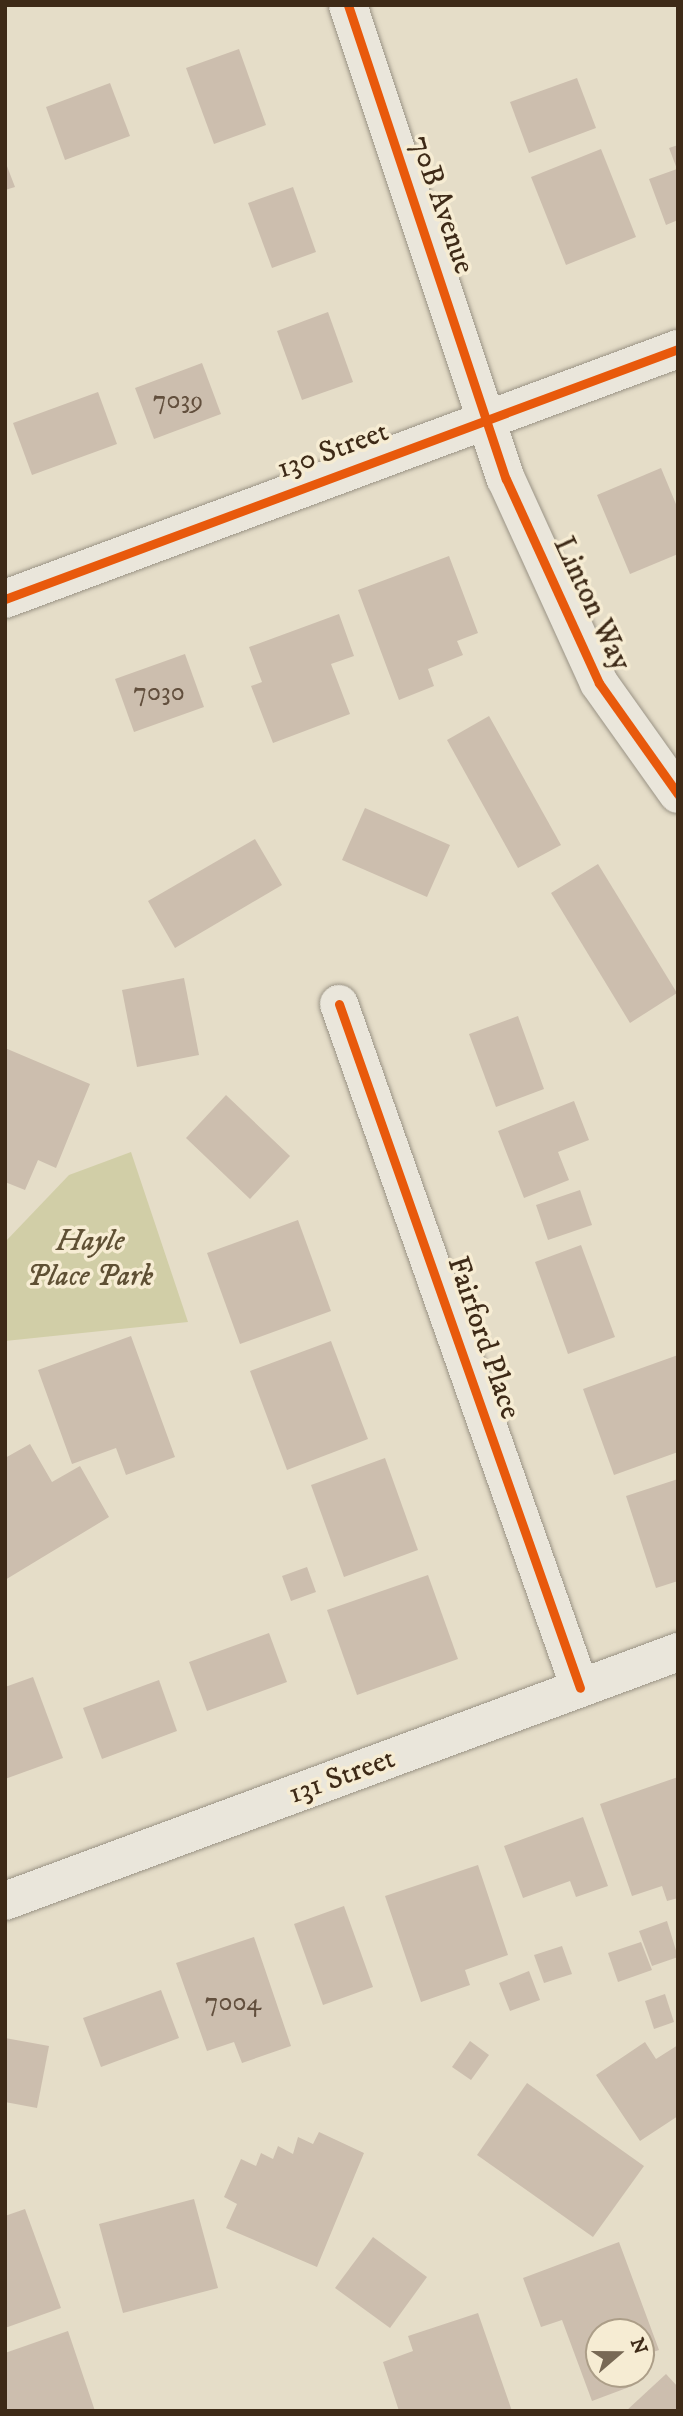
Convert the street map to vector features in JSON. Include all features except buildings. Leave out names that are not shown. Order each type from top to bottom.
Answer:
[{"type":"street","name":"70B Avenue","points":[[348,5],[486,421]]},
{"type":"street","name":"130 Street","points":[[5,599],[678,349]]},
{"type":"street","name":"Linton Way","points":[[486,421],[506,479],[599,682],[678,794]]},
{"type":"street","name":"Fairford Place","points":[[339,1004],[580,1688]]},
{"type":"street","name":"131 Street","points":[[5,1901],[678,1652]]},
{"type":"green space","name":"Hayle Place Park","points":[[131,1152],[188,1322],[5,1341],[5,1242],[69,1175]]},
{"type":"cycle path","points":[[348,5],[506,479],[599,683],[678,794]]},
{"type":"cycle path","points":[[5,599],[678,349]]},
{"type":"cycle path","points":[[339,1004],[580,1688]]}]
